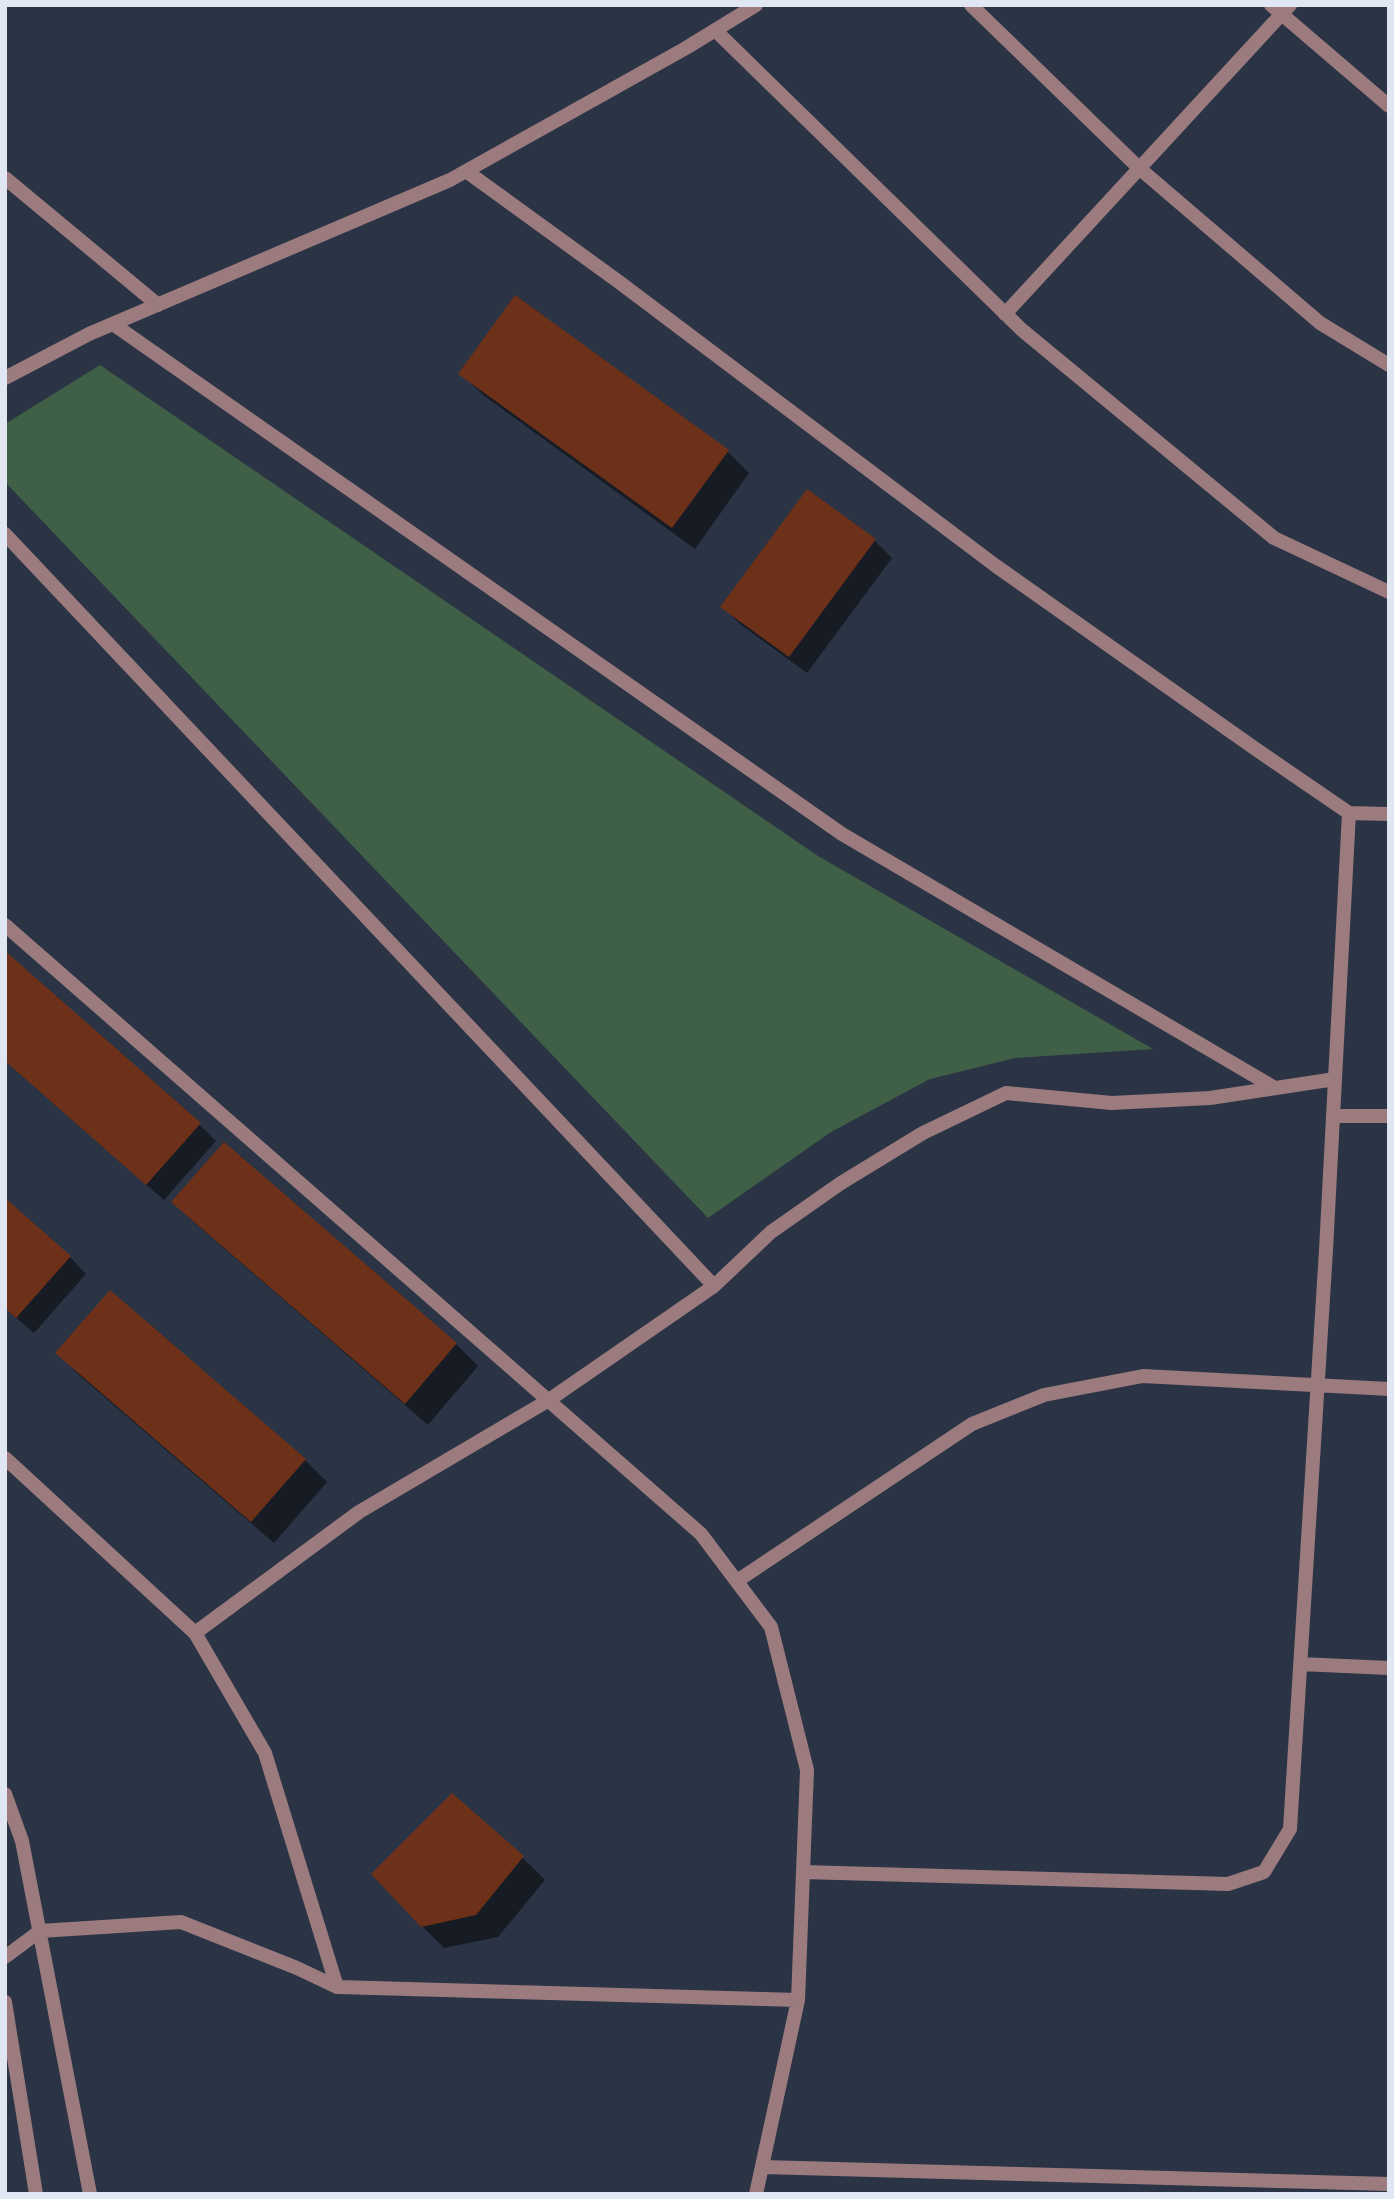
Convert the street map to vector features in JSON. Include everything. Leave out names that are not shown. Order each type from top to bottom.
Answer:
[{"type":"street","points":[[5,378],[113,324],[466,171],[757,5]]},
{"type":"street","points":[[971,5],[1139,168],[1320,323],[1389,365]]},
{"type":"street","points":[[1005,314],[1281,8],[1389,106]]},
{"type":"street","points":[[715,30],[1005,314],[1274,538],[1389,592]]},
{"type":"street","points":[[466,171],[619,282],[996,566],[1349,813],[1389,814]]},
{"type":"street","points":[[5,178],[158,305]]},
{"type":"street","points":[[113,324],[842,834],[1275,1088]]},
{"type":"street","points":[[5,534],[714,1286]]},
{"type":"street","points":[[803,1872],[1228,1884],[1264,1871],[1290,1829],[1318,1384],[1349,813]]},
{"type":"street","points":[[5,925],[701,1534],[772,1627],[807,1770],[798,2000],[756,2194]]},
{"type":"street","points":[[195,1633],[359,1511],[549,1401],[714,1286],[771,1232],[841,1183],[923,1133],[1006,1093],[1112,1102],[1210,1098],[1335,1079]]},
{"type":"street","points":[[1333,1116],[1389,1116]]},
{"type":"street","points":[[737,1581],[972,1424],[1044,1395],[1143,1376],[1389,1389]]},
{"type":"street","points":[[5,1458],[195,1633],[265,1753],[337,1987]]},
{"type":"street","points":[[1300,1664],[1389,1668]]},
{"type":"street","points":[[5,1794],[22,1841],[90,2194]]},
{"type":"street","points":[[5,1958],[40,1931],[181,1922],[297,1968],[337,1987],[798,2000]]},
{"type":"street","points":[[5,2002],[36,2194]]},
{"type":"street","points":[[762,2167],[1389,2184]]},
{"type":"green space","points":[[100,365],[818,856],[1153,1049],[1015,1058],[930,1079],[831,1132],[708,1218],[5,482],[5,424]]},
{"type":"building","points":[[515,295],[729,450],[672,528],[458,374]]},
{"type":"building","points":[[807,489],[876,539],[789,657],[720,607]]},
{"type":"building","points":[[5,951],[201,1123],[146,1185],[5,1061]]},
{"type":"building","points":[[224,1142],[457,1343],[405,1404],[171,1202]]},
{"type":"building","points":[[5,1198],[71,1256],[16,1318],[5,1308]]},
{"type":"building","points":[[110,1290],[306,1459],[251,1522],[55,1353]]},
{"type":"building","points":[[452,1793],[524,1856],[476,1915],[421,1927],[371,1874]]}]
